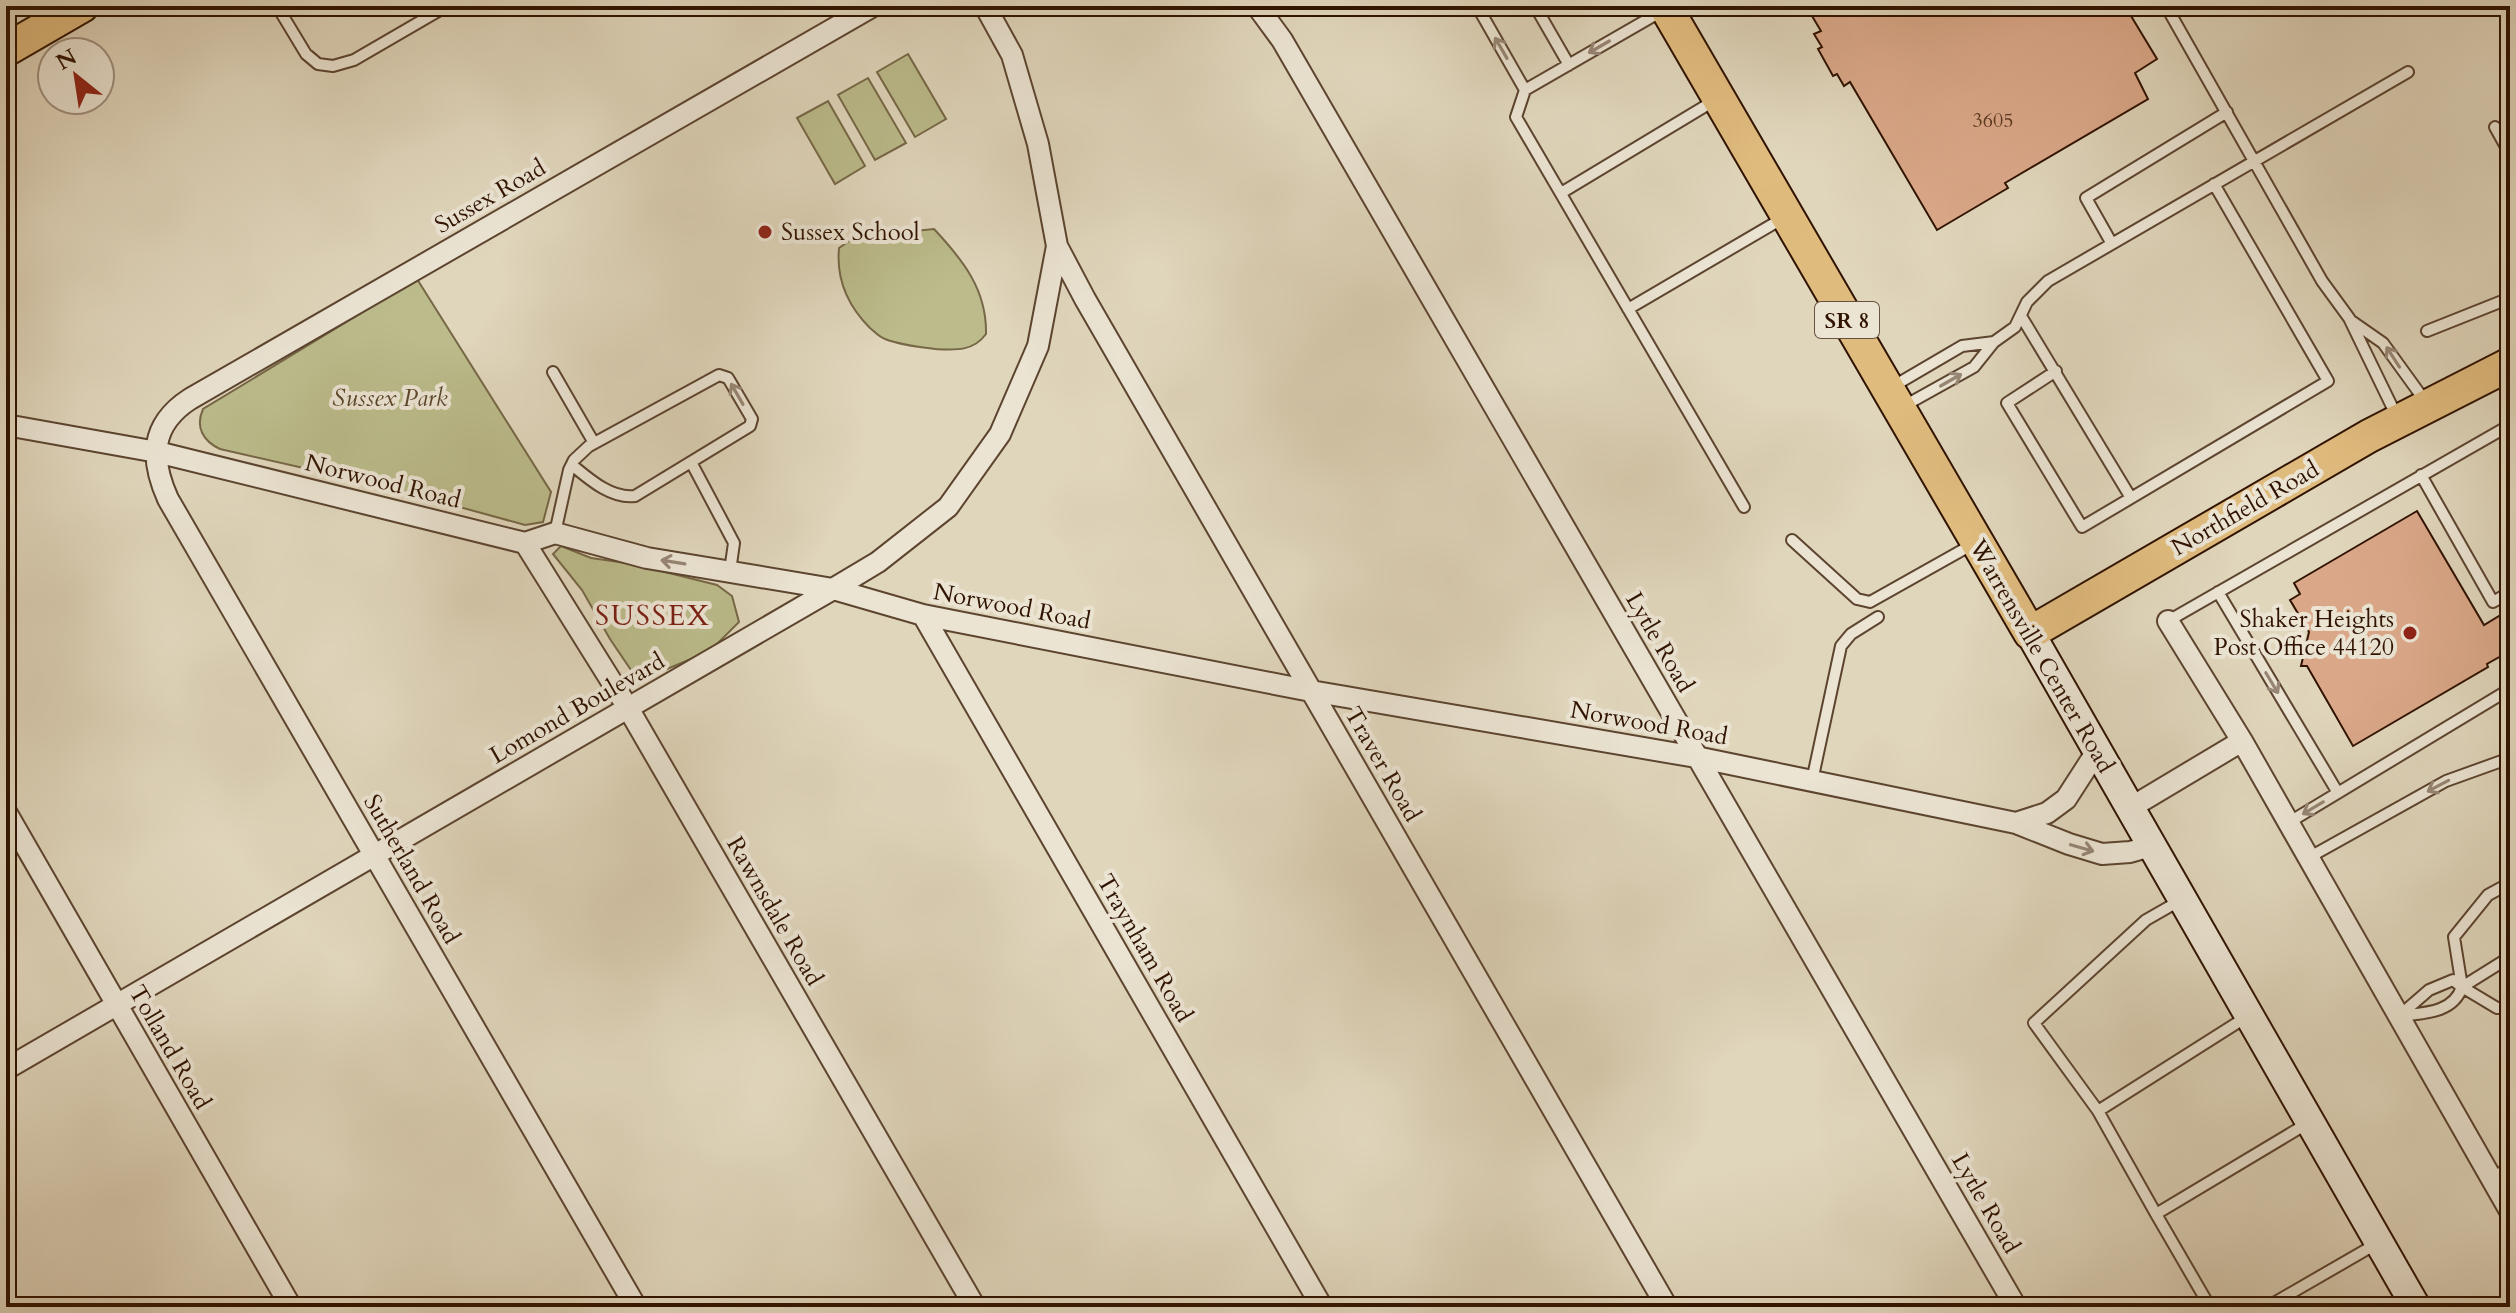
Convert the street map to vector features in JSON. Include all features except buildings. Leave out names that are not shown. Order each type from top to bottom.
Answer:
[{"type":"main road","points":[[6,50],[82,6]]},
{"type":"main road","name":"Warrensville Center Road","points":[[1666,7],[2030,633],[2416,1307]]},
{"type":"main road","name":"Northfield Road","points":[[2030,633],[2398,420],[2510,364]]},
{"type":"main road","name":"Northfield Road","points":[[2464,388],[2510,376]]},
{"type":"street","name":"Sussex Road","points":[[157,452],[161,428],[167,418],[190,399],[873,6]]},
{"type":"street","name":"Lomond Boulevard","points":[[6,1069],[833,589],[878,562],[948,507],[1000,434],[1038,346],[1057,246],[1038,144],[1012,55],[985,6]]},
{"type":"street","name":"Lytle Road","points":[[1257,6],[1290,53],[2016,1307]]},
{"type":"street","name":"Traver Road","points":[[1057,246],[1667,1307]]},
{"type":"street","name":"Norwood Road","points":[[6,425],[157,452],[525,543]]},
{"type":"street","name":"Sutherland Road","points":[[157,452],[158,470],[168,499],[636,1307]]},
{"type":"street","name":"Norwood Road","points":[[555,533],[647,558],[833,589],[923,615],[1311,691],[1696,757],[2016,823],[2102,854],[2130,852],[2151,846]]},
{"type":"street","points":[[525,543],[555,533]]},
{"type":"street","name":"Rawnsdale Road","points":[[525,543],[628,708],[975,1307]]},
{"type":"street","name":"Traynham Road","points":[[923,615],[1322,1307]]},
{"type":"street","points":[[2168,621],[2242,741],[2510,1211]]},
{"type":"street","points":[[2130,808],[2242,741]]},
{"type":"street","points":[[2016,823],[2047,813],[2066,799],[2097,751]]},
{"type":"street","name":"Tolland Road","points":[[6,812],[291,1307]]},
{"type":"lane","points":[[277,6],[306,54],[318,64],[333,66],[354,60],[447,6]]},
{"type":"lane","points":[[1477,6],[1525,90]]},
{"type":"lane","points":[[1535,6],[1569,65]]},
{"type":"lane","points":[[2166,6],[2322,281],[2349,318],[2398,420]]},
{"type":"lane","points":[[1666,7],[1525,90],[1516,117],[1744,507]]},
{"type":"lane","points":[[1893,399],[1974,367],[1994,342],[2015,327],[2027,302],[2044,283],[2408,72]]},
{"type":"lane","points":[[1561,193],[1719,98]]},
{"type":"lane","points":[[2112,244],[2086,198],[2227,112]]},
{"type":"lane","points":[[2495,127],[2510,154]]},
{"type":"lane","points":[[2056,371],[2007,403],[2082,527],[2328,381],[2214,184]]},
{"type":"lane","points":[[1628,309],[1786,216]]},
{"type":"lane","points":[[2427,331],[2510,298]]},
{"type":"lane","points":[[2021,316],[2131,498]]},
{"type":"lane","points":[[2349,318],[2383,343],[2428,405]]},
{"type":"lane","points":[[1893,399],[1962,346],[1994,342]]},
{"type":"lane","points":[[553,372],[594,443]]},
{"type":"lane","points":[[555,533],[572,465],[574,460],[594,443],[719,375],[728,378],[752,422],[635,496],[626,497],[600,486],[572,465]]},
{"type":"lane","points":[[2168,621],[2510,425]]},
{"type":"lane","points":[[691,462],[734,543],[730,571]]},
{"type":"lane","points":[[2421,475],[2493,602],[2510,592]]},
{"type":"lane","points":[[1792,540],[1857,599],[1870,602],[1977,542]]},
{"type":"lane","points":[[2218,592],[2338,793]]},
{"type":"lane","points":[[1812,781],[1841,646],[1851,634],[1878,617]]},
{"type":"lane","points":[[2288,823],[2510,689]]},
{"type":"lane","points":[[2308,858],[2446,781],[2510,758]]},
{"type":"lane","points":[[2399,1016],[2437,1011],[2458,998],[2462,987],[2454,937],[2488,895],[2510,883]]},
{"type":"lane","points":[[2181,900],[2146,920],[2034,1023],[2098,1111],[2210,1307]]},
{"type":"lane","points":[[2462,987],[2510,957]]},
{"type":"lane","points":[[2399,1016],[2429,990],[2453,980],[2497,1008],[2510,1008]]},
{"type":"lane","points":[[2098,1111],[2248,1016]]},
{"type":"lane","points":[[2156,1214],[2309,1122]]},
{"type":"lane","points":[[2491,1178],[2510,1168]]},
{"type":"lane","points":[[2267,1307],[2379,1242]]},
{"type":"green space","points":[[908,54],[946,119],[915,137],[877,72]]},
{"type":"green space","points":[[868,78],[906,143],[875,160],[838,95]]},
{"type":"green space","points":[[828,101],[865,166],[835,184],[797,118]]},
{"type":"green space","points":[[934,229],[963,264],[982,303],[986,334],[969,347],[935,349],[883,338],[855,311],[842,282],[839,248],[855,237]]},
{"type":"green space","name":"Sussex Park","points":[[417,279],[551,492],[543,522],[525,525],[387,487],[220,449],[202,433],[200,422],[203,409]]},
{"type":"green space","points":[[561,546],[591,558],[633,564],[717,585],[732,596],[739,622],[710,651],[653,675],[633,673],[582,590],[553,554]]},
{"type":"place","name":"Sussex School","points":[[765,232]]},
{"type":"place","name":"Shaker Heights Post Office 44120","points":[[2410,633]]},
{"type":"district","name":"SUSSEX","points":[[653,615]]}]
